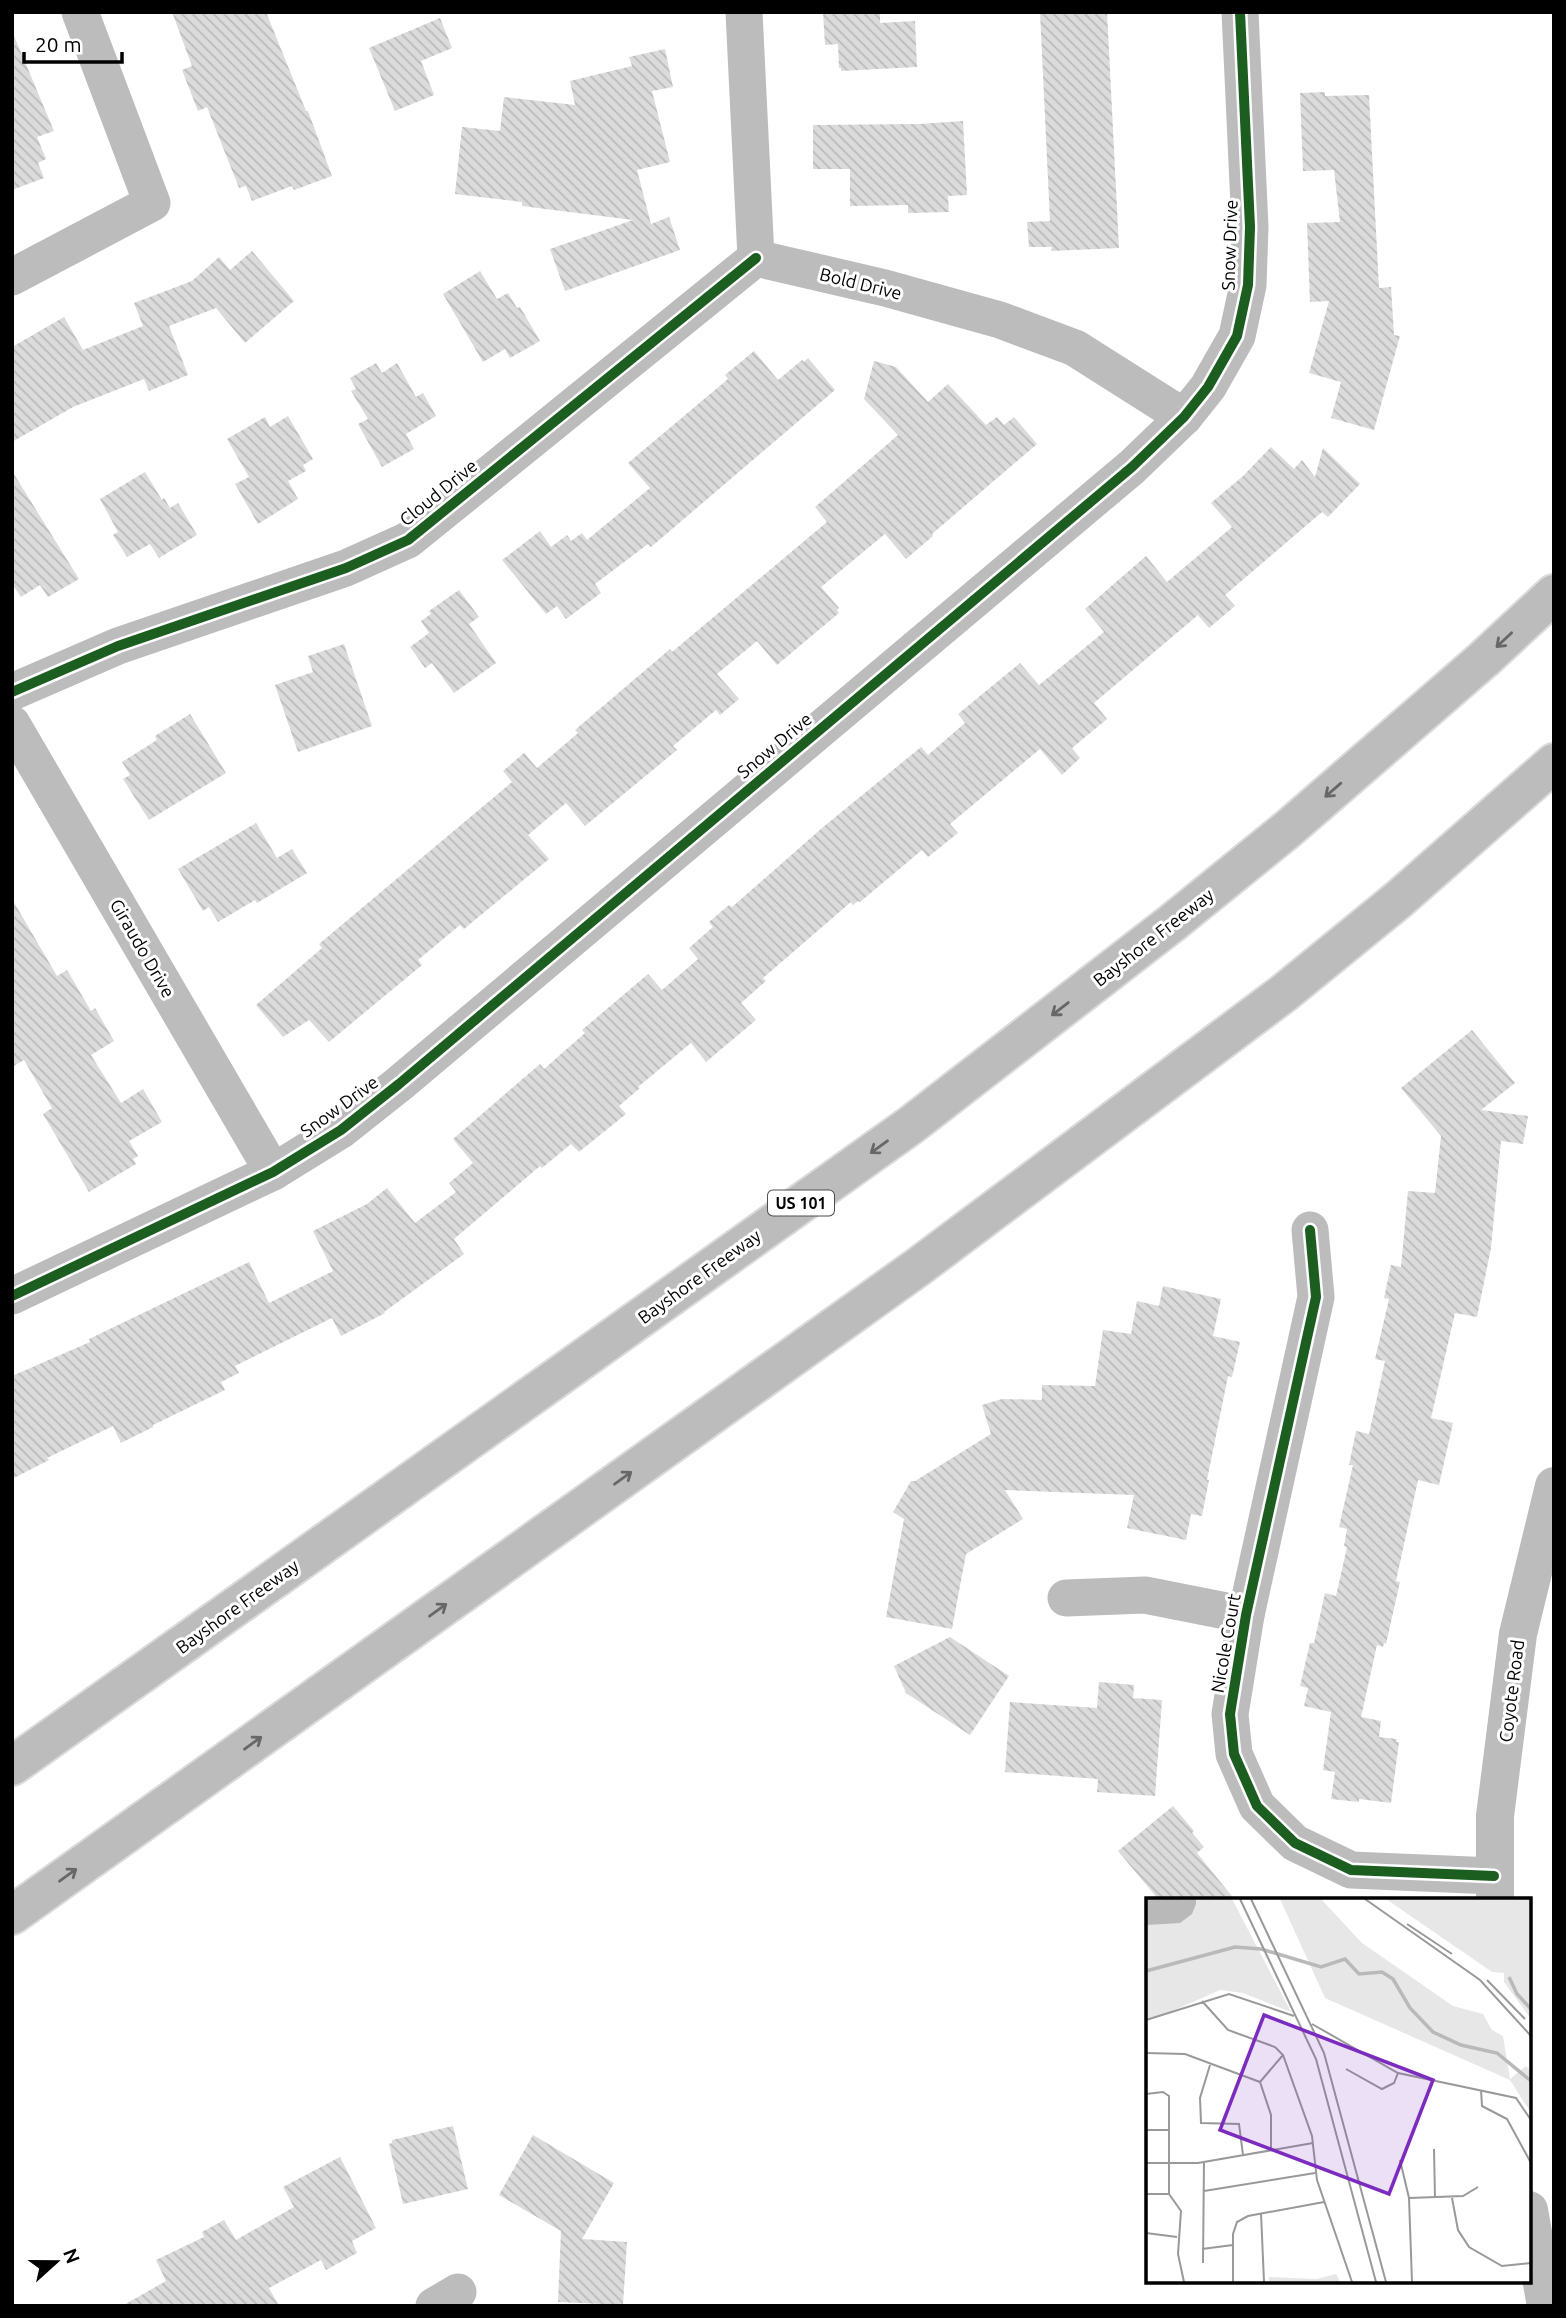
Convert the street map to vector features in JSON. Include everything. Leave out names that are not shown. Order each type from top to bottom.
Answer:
[{"type":"main road","name":"Bayshore Freeway","points":[[12,1766],[911,1125],[1172,923],[1287,829],[1484,659],[1554,594]]},
{"type":"main road","points":[[12,1915],[918,1267],[1283,993],[1398,900],[1554,763]]},
{"type":"main road","name":"Coyote Road","points":[[1494,1888],[1495,1816],[1518,1634],[1554,1486]]},
{"type":"main road","points":[[1531,2222],[1545,2306]]},
{"type":"street","points":[[12,277],[152,203],[80,12]]},
{"type":"street","points":[[744,12],[756,258]]},
{"type":"street","name":"Snow Drive","points":[[12,1296],[273,1172],[341,1130],[1132,467],[1184,417],[1209,387],[1237,336],[1248,285],[1250,227],[1240,12]]},
{"type":"street","name":"Bold Drive","points":[[756,258],[885,288],[1000,320],[1038,334],[1075,348],[1184,417]]},
{"type":"street","name":"Cloud Drive","points":[[12,692],[118,646],[346,568],[408,540],[756,258]]},
{"type":"street","name":"Giraudo Drive","points":[[12,724],[273,1172]]},
{"type":"street","name":"Nicole Court","points":[[1310,1230],[1316,1297],[1247,1615],[1230,1714],[1234,1754],[1257,1806],[1295,1843],[1351,1870],[1494,1888]]},
{"type":"street","name":"Nicole Court","points":[[1066,1598],[1145,1595],[1247,1615]]},
{"type":"building","points":[[172,12],[266,12],[332,176],[294,190],[292,186],[252,201],[246,186],[239,188],[207,107],[198,111],[182,70],[192,66]]},
{"type":"building","points":[[823,12],[880,12],[880,23],[915,21],[917,67],[841,71],[838,44],[825,45]]},
{"type":"building","points":[[1040,12],[1107,12],[1119,248],[1051,251],[1052,247],[1029,247],[1027,222],[1050,221]]},
{"type":"building","points":[[440,18],[452,48],[421,61],[434,95],[395,111],[369,48]]},
{"type":"building","points":[[12,31],[54,131],[37,137],[46,159],[38,163],[44,178],[12,190]]},
{"type":"building","points":[[665,49],[673,87],[652,91],[670,162],[637,170],[651,224],[669,217],[680,250],[565,291],[550,249],[633,220],[522,206],[522,202],[455,194],[462,127],[500,131],[504,97],[575,105],[570,81],[632,66],[629,57]]},
{"type":"building","points":[[1325,92],[1325,96],[1369,95],[1379,288],[1391,287],[1394,335],[1400,336],[1374,430],[1331,418],[1341,382],[1309,373],[1329,301],[1310,302],[1307,223],[1340,222],[1334,170],[1303,171],[1300,93]]},
{"type":"building","points":[[963,121],[967,195],[948,196],[949,212],[908,213],[908,205],[850,206],[850,169],[813,169],[813,125]]},
{"type":"building","points":[[252,251],[294,301],[245,343],[216,308],[169,326],[188,375],[149,391],[144,379],[73,407],[12,442],[12,347],[64,317],[83,350],[143,326],[134,303],[192,281],[219,257],[230,270]]},
{"type":"building","points":[[480,271],[497,299],[508,293],[517,308],[520,307],[540,341],[510,358],[505,349],[483,362],[443,294]]},
{"type":"building","points":[[754,351],[778,380],[808,358],[835,390],[651,547],[648,544],[595,584],[601,593],[566,619],[557,606],[546,614],[502,560],[540,531],[551,547],[567,535],[571,541],[582,533],[587,540],[650,488],[628,463],[728,379],[725,375]]},
{"type":"building","points":[[874,361],[896,367],[928,402],[948,384],[986,425],[997,417],[1004,425],[1014,417],[1037,444],[906,559],[885,534],[821,587],[839,608],[839,613],[777,665],[757,641],[717,674],[739,699],[720,715],[716,710],[673,746],[677,750],[585,826],[566,803],[528,835],[549,859],[464,929],[460,925],[418,960],[422,965],[329,1042],[309,1020],[283,1037],[256,1005],[322,948],[319,944],[512,782],[503,771],[524,753],[537,768],[578,733],[575,730],[670,649],[672,652],[827,522],[815,507],[898,435],[864,399]]},
{"type":"building","points":[[376,363],[382,373],[397,363],[416,397],[423,393],[436,416],[406,434],[414,449],[382,467],[358,424],[368,419],[351,391],[356,389],[350,378]]},
{"type":"building","points":[[288,416],[313,459],[303,465],[306,471],[288,481],[298,499],[258,524],[235,484],[249,477],[227,439],[265,417],[270,427]]},
{"type":"building","points":[[1271,447],[1294,469],[1302,460],[1315,477],[1323,448],[1360,484],[1328,517],[1322,512],[1225,595],[1235,606],[1209,628],[1198,615],[1094,703],[1107,719],[1072,748],[1080,758],[1062,775],[1040,749],[950,824],[958,833],[928,857],[922,850],[860,902],[853,905],[851,902],[763,978],[766,981],[741,1003],[756,1020],[706,1062],[691,1043],[619,1106],[626,1114],[579,1152],[571,1144],[542,1168],[540,1166],[454,1239],[464,1254],[385,1313],[341,1336],[332,1318],[235,1366],[239,1373],[221,1382],[225,1390],[153,1427],[121,1443],[113,1426],[47,1458],[49,1460],[12,1479],[12,1376],[90,1342],[89,1339],[249,1262],[269,1303],[333,1271],[313,1231],[367,1204],[387,1188],[415,1223],[456,1192],[449,1183],[473,1163],[453,1139],[540,1064],[544,1069],[585,1033],[582,1030],[648,974],[662,990],[698,959],[689,948],[713,927],[709,922],[729,905],[732,907],[822,828],[921,747],[928,755],[965,723],[958,714],[1020,663],[1039,685],[1104,632],[1085,609],[1146,556],[1167,582],[1232,527],[1211,503]]},
{"type":"building","points":[[12,471],[79,579],[48,597],[40,585],[21,597],[12,584]]},
{"type":"building","points":[[145,472],[170,508],[178,503],[197,535],[159,558],[150,544],[127,557],[113,535],[118,532],[100,499]]},
{"type":"building","points":[[459,590],[479,617],[469,624],[496,663],[454,693],[432,663],[425,668],[410,647],[429,633],[421,621],[431,614],[429,611]]},
{"type":"building","points":[[344,644],[372,726],[298,752],[275,685],[313,672],[308,656]]},
{"type":"building","points":[[190,714],[226,773],[149,820],[123,779],[130,775],[122,762],[157,740],[155,736]]},
{"type":"building","points":[[256,823],[277,858],[292,849],[307,873],[257,903],[255,900],[218,922],[209,907],[203,911],[178,869]]},
{"type":"building","points":[[12,899],[57,976],[67,970],[91,1011],[95,1008],[114,1041],[91,1055],[121,1103],[143,1089],[162,1122],[129,1141],[138,1156],[133,1159],[136,1164],[89,1192],[43,1114],[52,1108],[24,1060],[12,1067]]},
{"type":"building","points":[[1472,1030],[1515,1083],[1481,1110],[1528,1116],[1523,1144],[1501,1141],[1491,1248],[1477,1317],[1455,1313],[1431,1418],[1453,1423],[1439,1485],[1418,1480],[1396,1581],[1400,1582],[1386,1644],[1384,1643],[1383,1647],[1377,1645],[1361,1717],[1381,1721],[1379,1737],[1397,1739],[1396,1742],[1399,1742],[1391,1803],[1331,1799],[1335,1772],[1323,1770],[1331,1712],[1304,1706],[1308,1688],[1300,1686],[1310,1643],[1314,1643],[1325,1593],[1336,1596],[1347,1547],[1344,1546],[1347,1529],[1339,1527],[1353,1465],[1349,1465],[1356,1431],[1369,1434],[1385,1361],[1375,1359],[1389,1299],[1384,1298],[1391,1265],[1401,1267],[1408,1191],[1435,1193],[1441,1136],[1401,1088]]},
{"type":"building","points":[[1163,1286],[1221,1299],[1213,1336],[1240,1342],[1232,1377],[1228,1376],[1202,1516],[1191,1514],[1186,1540],[1127,1528],[1134,1495],[1005,1490],[1023,1519],[966,1554],[952,1629],[886,1617],[904,1519],[893,1512],[911,1481],[991,1434],[982,1405],[1002,1399],[1042,1400],[1042,1385],[1095,1386],[1103,1330],[1131,1334],[1137,1301],[1159,1306]]},
{"type":"building","points":[[950,1637],[1009,1676],[970,1735],[906,1693],[894,1666]]},
{"type":"building","points":[[1099,1682],[1134,1685],[1133,1698],[1162,1700],[1155,1796],[1097,1792],[1098,1779],[1005,1772],[1010,1702],[1097,1708]]},
{"type":"building","points":[[1173,1806],[1204,1847],[1197,1853],[1233,1898],[1157,1898],[1118,1851]]},
{"type":"building","points":[[453,2126],[468,2189],[403,2204],[389,2144],[392,2140]]},
{"type":"building","points":[[533,2135],[614,2183],[582,2239],[627,2242],[623,2305],[558,2302],[561,2231],[499,2195]]},
{"type":"building","points":[[340,2157],[376,2228],[352,2241],[357,2253],[326,2270],[321,2260],[269,2288],[279,2306],[122,2306],[166,2281],[156,2260],[204,2237],[202,2232],[224,2220],[236,2240],[294,2207],[283,2187]]},
{"type":"cycle path","points":[[12,1296],[273,1172],[341,1130],[1132,467],[1184,417],[1208,387],[1237,336],[1248,285],[1250,227],[1240,12]]},
{"type":"cycle path","points":[[12,692],[118,646],[346,568],[408,540],[756,258]]},
{"type":"cycle path","points":[[1310,1230],[1316,1297],[1246,1615],[1230,1714],[1234,1754],[1257,1806],[1295,1843],[1351,1870],[1494,1876]]}]
